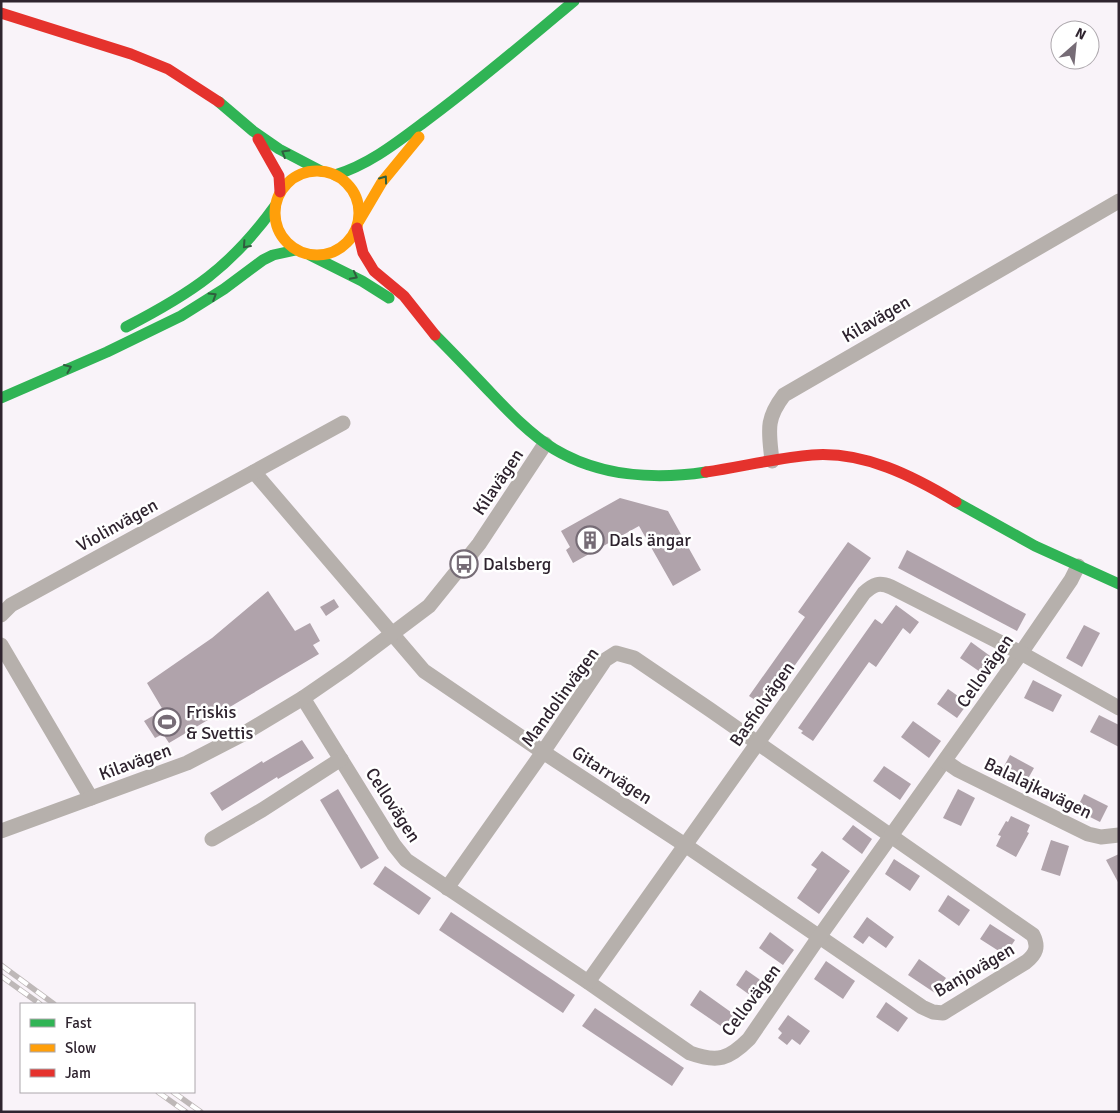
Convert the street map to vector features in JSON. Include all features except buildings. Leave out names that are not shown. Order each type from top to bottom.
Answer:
[{"type":"street","points":[[335,175],[350,171],[375,158],[444,109],[574,1]]},
{"type":"street","points":[[1,13],[131,54],[168,69],[218,100],[252,131],[279,149],[321,171],[335,175],[350,186],[356,197],[359,209],[358,225],[363,253],[374,271],[404,296],[431,330],[520,422],[545,444]]},
{"type":"street","points":[[310,255],[324,255],[338,250],[349,241],[382,182],[412,144],[444,109]]},
{"type":"street","points":[[252,131],[275,167],[279,176],[280,192]]},
{"type":"street","points":[[114,332],[156,312],[208,280],[255,235],[275,206],[280,192],[288,182],[309,172],[321,171]]},
{"type":"street","name":"Kilavägen","points":[[1,832],[187,763],[243,734],[303,698],[430,606],[494,522],[545,444],[561,454],[588,465],[613,473],[645,477],[680,476],[772,461],[769,421],[775,407],[784,395],[1119,202]]},
{"type":"street","points":[[275,206],[275,219],[279,231],[286,242],[296,250],[343,270],[376,289],[431,330]]},
{"type":"street","points":[[1,398],[107,352],[181,316],[224,289],[263,260],[273,255],[296,250]]},
{"type":"street","name":"Violinvägen","points":[[1,615],[11,605],[343,423]]},
{"type":"street","points":[[772,461],[813,455],[849,457],[907,474],[1007,532],[1119,584]]},
{"type":"street","points":[[254,472],[391,635]]},
{"type":"street","name":"Cellovägen","points":[[303,698],[394,845],[406,860],[690,1053],[704,1058],[719,1058],[735,1053],[749,1039],[1021,653],[1071,580],[1078,566]]},
{"type":"street","name":"Basfiolvägen","points":[[588,982],[864,593],[877,584],[892,587],[1021,653]]},
{"type":"street","name":"Gitarrvägen","points":[[391,635],[424,671],[820,937]]},
{"type":"street","points":[[1,645],[90,798]]},
{"type":"street","name":"Mandolinvägen","points":[[447,888],[605,660],[616,653],[634,658],[891,836]]},
{"type":"street","points":[[1021,653],[1119,708]]},
{"type":"street","points":[[212,839],[262,810],[341,759]]},
{"type":"street","name":"Balalajkavägen","points":[[944,761],[958,770],[1088,834],[1101,837],[1119,835]]},
{"type":"street","name":"Banjovägen","points":[[820,937],[922,1007],[933,1012],[942,1013],[1033,956],[1037,949],[1033,935],[891,836]]},
{"type":"railway","points":[[1,965],[53,1003]]},
{"type":"railway","points":[[1,976],[39,1003]]},
{"type":"railway","points":[[159,1093],[186,1112]]},
{"type":"railway","points":[[174,1093],[201,1112]]},
{"type":"traffic: fast","points":[[335,175],[359,166],[402,139],[480,79],[574,1]]},
{"type":"traffic: fast","points":[[219,102],[253,131],[279,149],[321,171]]},
{"type":"traffic: fast","points":[[126,327],[150,315],[209,277],[242,246],[275,206]]},
{"type":"traffic: fast","points":[[1,398],[107,352],[181,316],[224,289],[263,260],[273,255],[296,250]]},
{"type":"traffic: fast","points":[[310,255],[362,281],[389,298]]},
{"type":"traffic: fast","points":[[435,335],[521,423],[545,443],[571,458],[589,465],[627,474],[667,476],[706,472]]},
{"type":"traffic: fast","points":[[956,502],[1035,546],[1119,584]]},
{"type":"traffic: slow","points":[[359,221],[382,182],[419,137]]},
{"type":"traffic: slow","points":[[317,171],[333,174],[347,183],[356,197],[359,213],[356,229],[347,243],[333,252],[317,255],[301,252],[287,243],[278,229],[275,213],[278,197],[287,183],[301,174],[317,171]]},
{"type":"traffic: jam","points":[[1,13],[131,54],[168,69],[219,102]]},
{"type":"traffic: jam","points":[[258,139],[279,176],[280,192]]},
{"type":"traffic: jam","points":[[357,228],[363,253],[374,271],[404,296],[435,335]]},
{"type":"traffic: jam","points":[[706,472],[799,456],[831,455],[850,457],[887,467],[923,483],[956,502]]},
{"type":"place","name":"Dals ängar","points":[[590,540]]},
{"type":"place","name":"Dalsberg","points":[[464,564]]},
{"type":"place","name":"Friskis & Svettis","points":[[167,722]]}]
